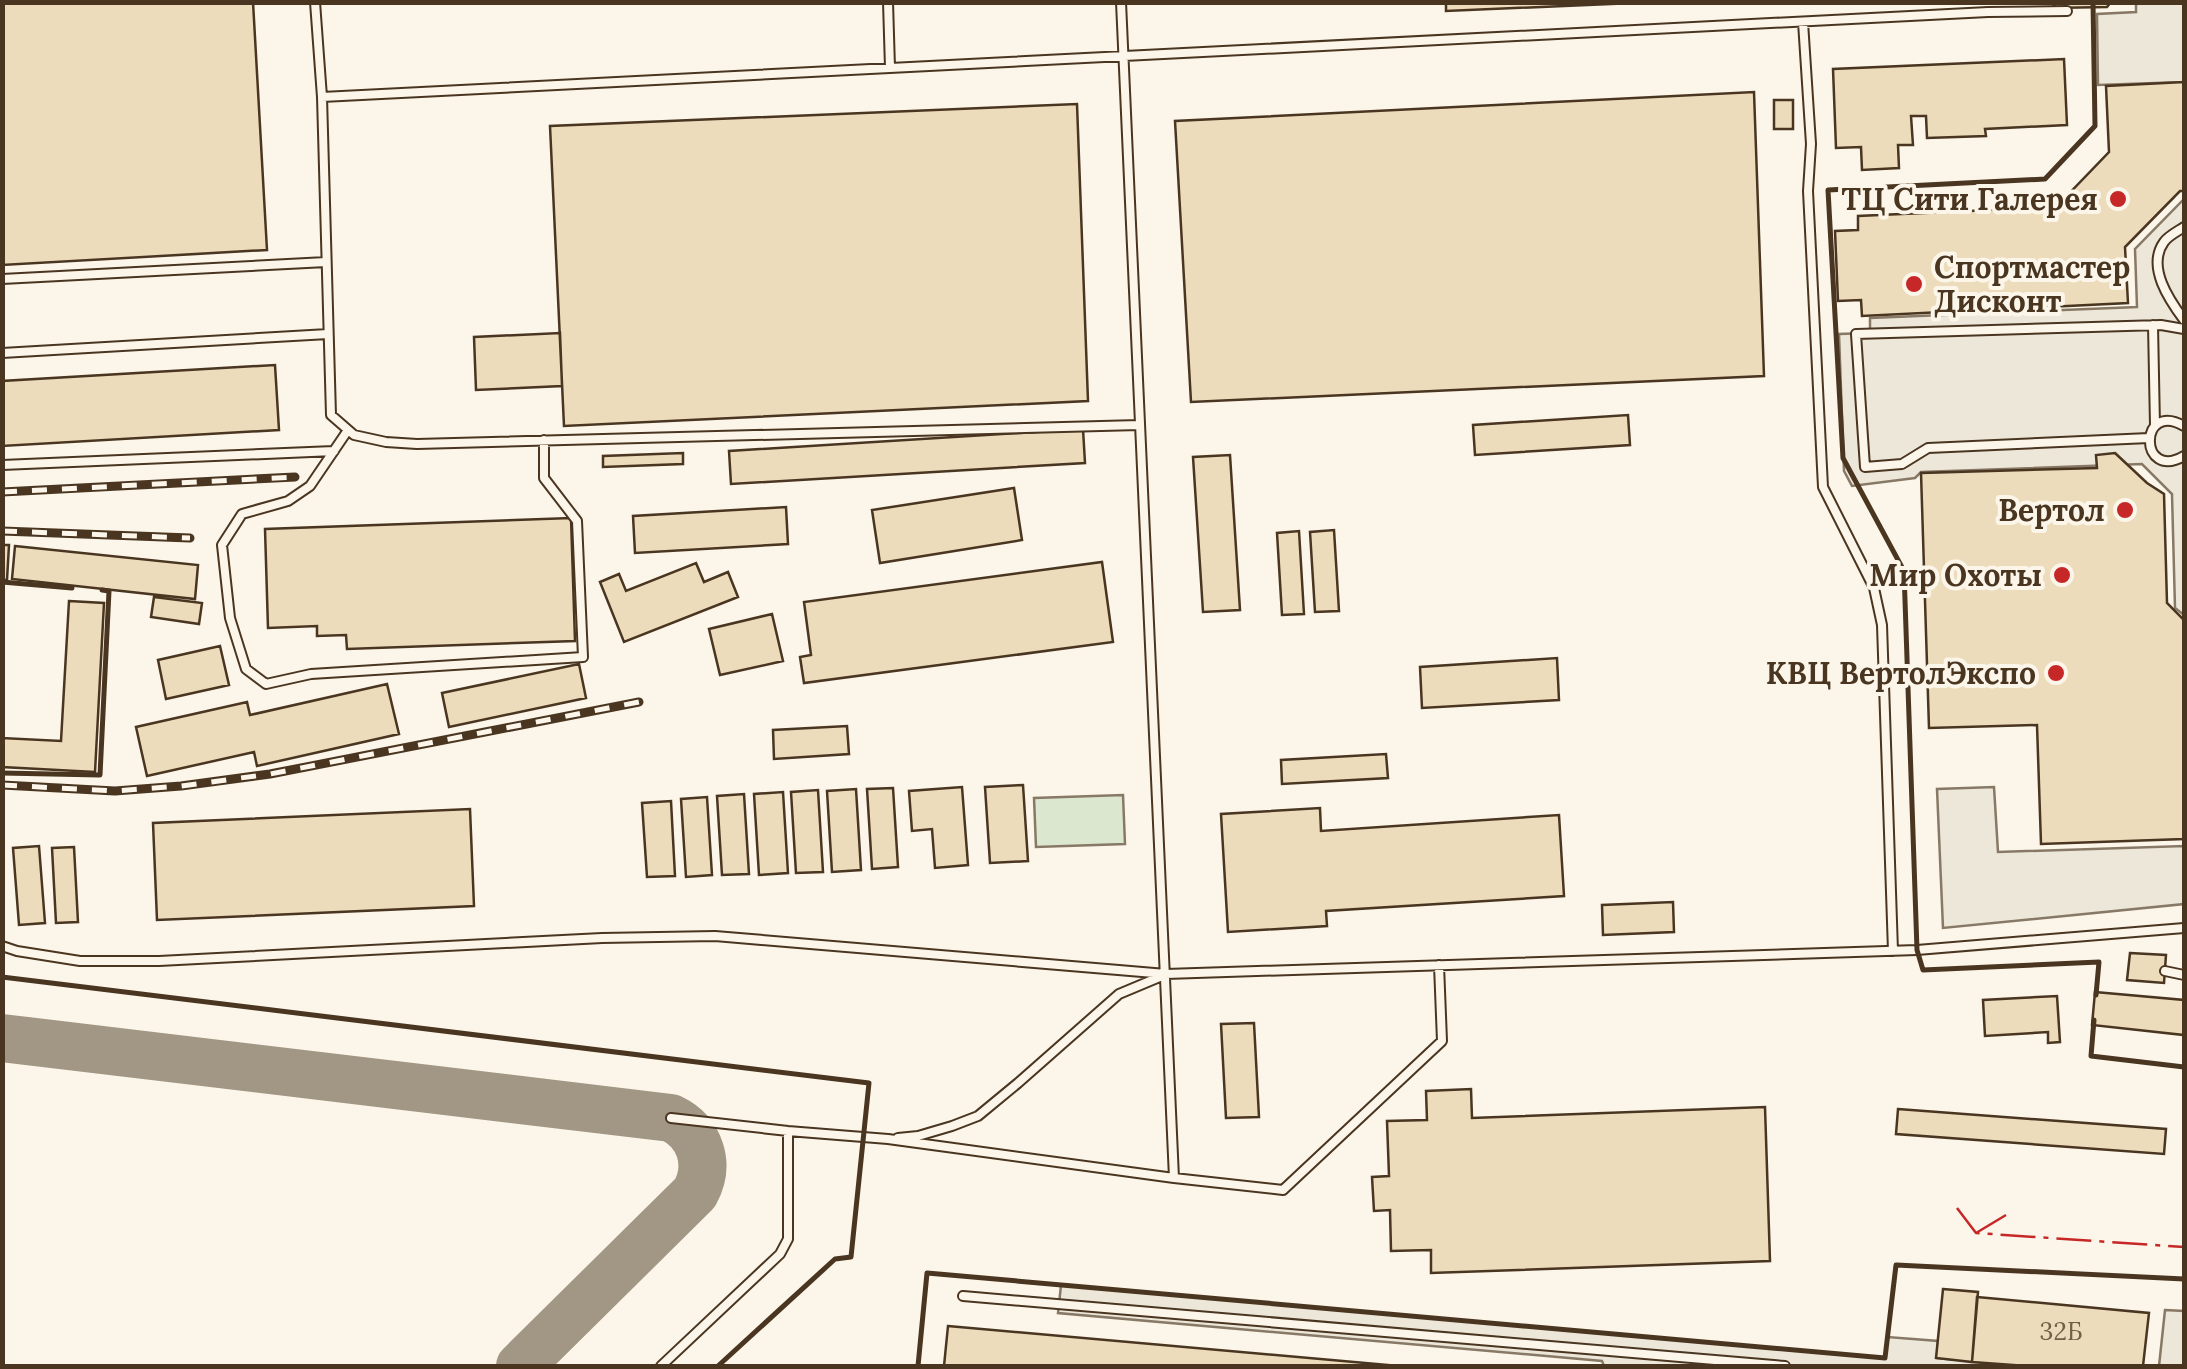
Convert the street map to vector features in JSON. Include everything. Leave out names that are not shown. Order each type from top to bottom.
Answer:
[{"type":"lane","points":[[315,2],[322,97],[330,416],[354,436],[386,442],[544,440],[1138,425]]},
{"type":"lane","points":[[888,2],[890,68]]},
{"type":"lane","points":[[1120,2],[1174,1178]]},
{"type":"lane","points":[[322,97],[2068,11]]},
{"type":"lane","points":[[1804,22],[1823,487],[1874,588],[1882,626],[1893,950]]},
{"type":"lane","points":[[2184,227],[2165,240],[2158,265],[2169,300],[2184,320]]},
{"type":"lane","points":[[2,278],[326,262]]},
{"type":"lane","points":[[2149,438],[1928,448],[1902,464],[1864,467],[1856,334],[2153,325],[2184,328]]},
{"type":"lane","points":[[2153,325],[2155,426],[2150,446],[2164,462],[2184,456]]},
{"type":"lane","points":[[2,353],[328,334]]},
{"type":"lane","points":[[2155,426],[2164,420],[2175,420],[2184,426]]},
{"type":"lane","points":[[348,430],[310,486],[288,502],[242,514],[222,544],[230,618],[246,669],[266,684],[311,674],[583,656],[578,521],[544,478],[544,440]]},
{"type":"lane","points":[[2,464],[334,450]]},
{"type":"lane","points":[[2,946],[80,961],[159,961],[602,938],[715,936],[1166,974],[1893,950],[2184,928]]},
{"type":"lane","points":[[671,1118],[888,1139],[1283,1190],[1442,1040],[1439,965]]},
{"type":"lane","points":[[2165,971],[2184,975]]},
{"type":"lane","points":[[888,1139],[918,1136],[978,1116],[1118,994],[1166,974]]},
{"type":"lane","points":[[661,1366],[780,1254],[788,1239],[788,1131]]},
{"type":"lane","points":[[962,1296],[1785,1366]]},
{"type":"green space","points":[[1123,795],[1125,844],[1036,847],[1034,798]]},
{"type":"shaded area","points":[[2136,3],[2184,3],[2184,82],[2098,85],[2097,14],[2136,12]]},
{"type":"shaded area","points":[[2184,199],[2184,615],[2175,608],[2172,494],[2142,464],[1921,472],[1915,478],[1852,486],[1844,471],[1839,334],[1870,333],[1870,318],[2137,307],[2135,249]]},
{"type":"shaded area","points":[[1994,787],[1998,852],[2184,846],[2184,904],[1943,928],[1937,789]]},
{"type":"shaded area","points":[[1061,1285],[1885,1358],[1888,1337],[1938,1341],[1937,1358],[2026,1366],[1604,1366],[1602,1361],[1058,1313]]},
{"type":"shaded area","points":[[2165,1310],[2184,1311],[2184,1366],[2159,1366]]},
{"type":"building","points":[[2,2],[253,2],[267,250],[2,265]]},
{"type":"building","points":[[1446,2],[1633,2],[1633,3],[1446,11]]},
{"type":"building","points":[[2057,2],[2111,2],[2107,7],[2052,8]]},
{"type":"building","points":[[2064,59],[2067,125],[1985,129],[1986,136],[1927,138],[1926,116],[1911,116],[1913,145],[1898,145],[1899,168],[1862,170],[1861,147],[1836,148],[1833,69]]},
{"type":"building","name":"ТЦ Сити Галерея","points":[[2184,82],[2184,191],[2125,247],[2128,303],[1862,316],[1861,300],[1838,301],[1835,231],[1858,230],[1858,216],[2056,207],[2109,152],[2106,86]]},
{"type":"building","points":[[1754,92],[1764,376],[1191,402],[1175,121]]},
{"type":"building","points":[[1774,100],[1793,100],[1793,129],[1774,129]]},
{"type":"building","points":[[1077,104],[1088,401],[564,426],[550,126]]},
{"type":"building","points":[[560,333],[562,386],[476,390],[474,337]]},
{"type":"building","points":[[275,365],[279,430],[2,446],[2,381]]},
{"type":"building","points":[[1628,415],[1630,445],[1475,455],[1473,425]]},
{"type":"building","points":[[1083,429],[1085,463],[731,484],[729,451]]},
{"type":"building","points":[[683,453],[683,464],[603,467],[603,456]]},
{"type":"building","name":"КВЦ ВертолЭкспо","points":[[2115,453],[2164,494],[2167,603],[2184,620],[2184,839],[2041,844],[2037,725],[1929,728],[1921,473],[2097,468],[2096,455]]},
{"type":"building","points":[[1230,455],[1240,610],[1203,612],[1193,457]]},
{"type":"building","points":[[1014,488],[1022,540],[880,563],[872,510]]},
{"type":"building","points":[[786,507],[788,544],[635,553],[633,516]]},
{"type":"building","points":[[571,518],[575,641],[347,649],[346,635],[317,636],[317,626],[268,628],[265,529]]},
{"type":"building","points":[[1334,530],[1339,611],[1315,612],[1310,532]]},
{"type":"building","points":[[1299,531],[1304,614],[1282,615],[1277,533]]},
{"type":"building","points":[[2,545],[9,545],[7,580],[2,580]]},
{"type":"building","points":[[15,546],[198,565],[195,599],[12,579]]},
{"type":"building","points":[[1102,562],[1113,642],[804,683],[800,657],[811,655],[804,602]]},
{"type":"building","points":[[696,563],[704,582],[728,572],[738,597],[624,642],[600,582],[619,574],[626,591]]},
{"type":"building","points":[[154,597],[202,603],[199,624],[151,617]]},
{"type":"building","points":[[69,601],[104,603],[95,772],[2,767],[2,738],[61,741]]},
{"type":"building","points":[[772,614],[783,661],[720,675],[709,629]]},
{"type":"building","points":[[220,646],[229,685],[166,699],[158,660]]},
{"type":"building","points":[[1557,658],[1559,700],[1422,708],[1420,667]]},
{"type":"building","points":[[579,664],[586,698],[449,727],[442,693]]},
{"type":"building","points":[[387,684],[399,734],[257,766],[254,752],[147,776],[136,727],[247,702],[250,715]]},
{"type":"building","points":[[847,726],[849,754],[774,759],[773,730]]},
{"type":"building","points":[[1386,754],[1388,778],[1282,784],[1281,760]]},
{"type":"building","points":[[1023,785],[1028,861],[990,863],[985,787]]},
{"type":"building","points":[[962,787],[968,865],[935,868],[932,829],[912,831],[909,791]]},
{"type":"building","points":[[893,788],[898,867],[872,869],[867,789]]},
{"type":"building","points":[[856,789],[861,870],[832,872],[827,791]]},
{"type":"building","points":[[818,790],[823,872],[796,873],[791,792]]},
{"type":"building","points":[[783,792],[788,873],[759,875],[754,794]]},
{"type":"building","points":[[744,794],[749,874],[722,875],[717,796]]},
{"type":"building","points":[[707,797],[712,875],[686,877],[681,799]]},
{"type":"building","points":[[671,801],[675,876],[647,877],[642,803]]},
{"type":"building","points":[[1320,808],[1321,831],[1559,815],[1564,896],[1326,911],[1327,926],[1228,932],[1221,814]]},
{"type":"building","points":[[470,809],[474,906],[157,920],[153,823]]},
{"type":"building","points":[[39,846],[45,923],[19,925],[13,848]]},
{"type":"building","points":[[74,847],[78,922],[56,923],[52,848]]},
{"type":"building","points":[[1673,902],[1674,932],[1603,935],[1602,905]]},
{"type":"building","points":[[2130,953],[2166,955],[2164,983],[2127,980]]},
{"type":"building","points":[[2095,992],[2184,1000],[2184,1035],[2092,1025]]},
{"type":"building","points":[[2057,996],[2060,1042],[2048,1043],[2048,1032],[1985,1036],[1983,1000]]},
{"type":"building","points":[[1254,1023],[1259,1117],[1226,1118],[1221,1024]]},
{"type":"building","points":[[1471,1089],[1472,1118],[1765,1107],[1770,1261],[1431,1273],[1431,1250],[1391,1251],[1390,1210],[1374,1211],[1372,1177],[1389,1176],[1387,1121],[1427,1120],[1426,1091]]},
{"type":"building","points":[[1898,1109],[2166,1129],[2164,1154],[1896,1134]]},
{"type":"building","points":[[1943,1289],[1978,1292],[1972,1362],[1936,1358]]},
{"type":"building","points":[[1977,1297],[2149,1313],[2143,1366],[1972,1362]]},
{"type":"building","points":[[948,1326],[1399,1366],[944,1366]]},
{"type":"taxiway","points":[[2,1038],[671,1118],[681,1124],[700,1150],[702,1171],[695,1193],[520,1366]]},
{"type":"railway","points":[[2,492],[295,477]]},
{"type":"railway","points":[[2,531],[190,538]]},
{"type":"railway","points":[[2,785],[115,791],[181,786],[270,774],[639,702]]},
{"type":"wall","points":[[2093,2],[2095,126],[2045,179],[1828,190],[1843,458],[1904,571],[1917,950],[1923,970],[2099,962],[2096,995]]},
{"type":"wall","points":[[2,582],[72,588]]},
{"type":"wall","points":[[2,773],[100,775],[109,591],[102,590]]},
{"type":"wall","points":[[2,977],[869,1083],[851,1257],[835,1259],[718,1366]]},
{"type":"wall","points":[[2094,1020],[2091,1056],[2184,1067]]},
{"type":"wall","points":[[918,1366],[927,1273],[1885,1358],[1896,1265],[2184,1279]]},
{"type":"power","points":[[1957,1208],[1976,1233],[2184,1247]]},
{"type":"power","points":[[1976,1233],[2006,1215]]},
{"type":"place","name":"ТЦ Сити Галерея","points":[[2118,199]]},
{"type":"place","name":"Спортмастер Дисконт","points":[[1914,284]]},
{"type":"place","name":"Вертол","points":[[2125,510]]},
{"type":"place","name":"Мир Охоты","points":[[2062,575]]},
{"type":"place","name":"КВЦ ВертолЭкспо","points":[[2056,673]]}]
